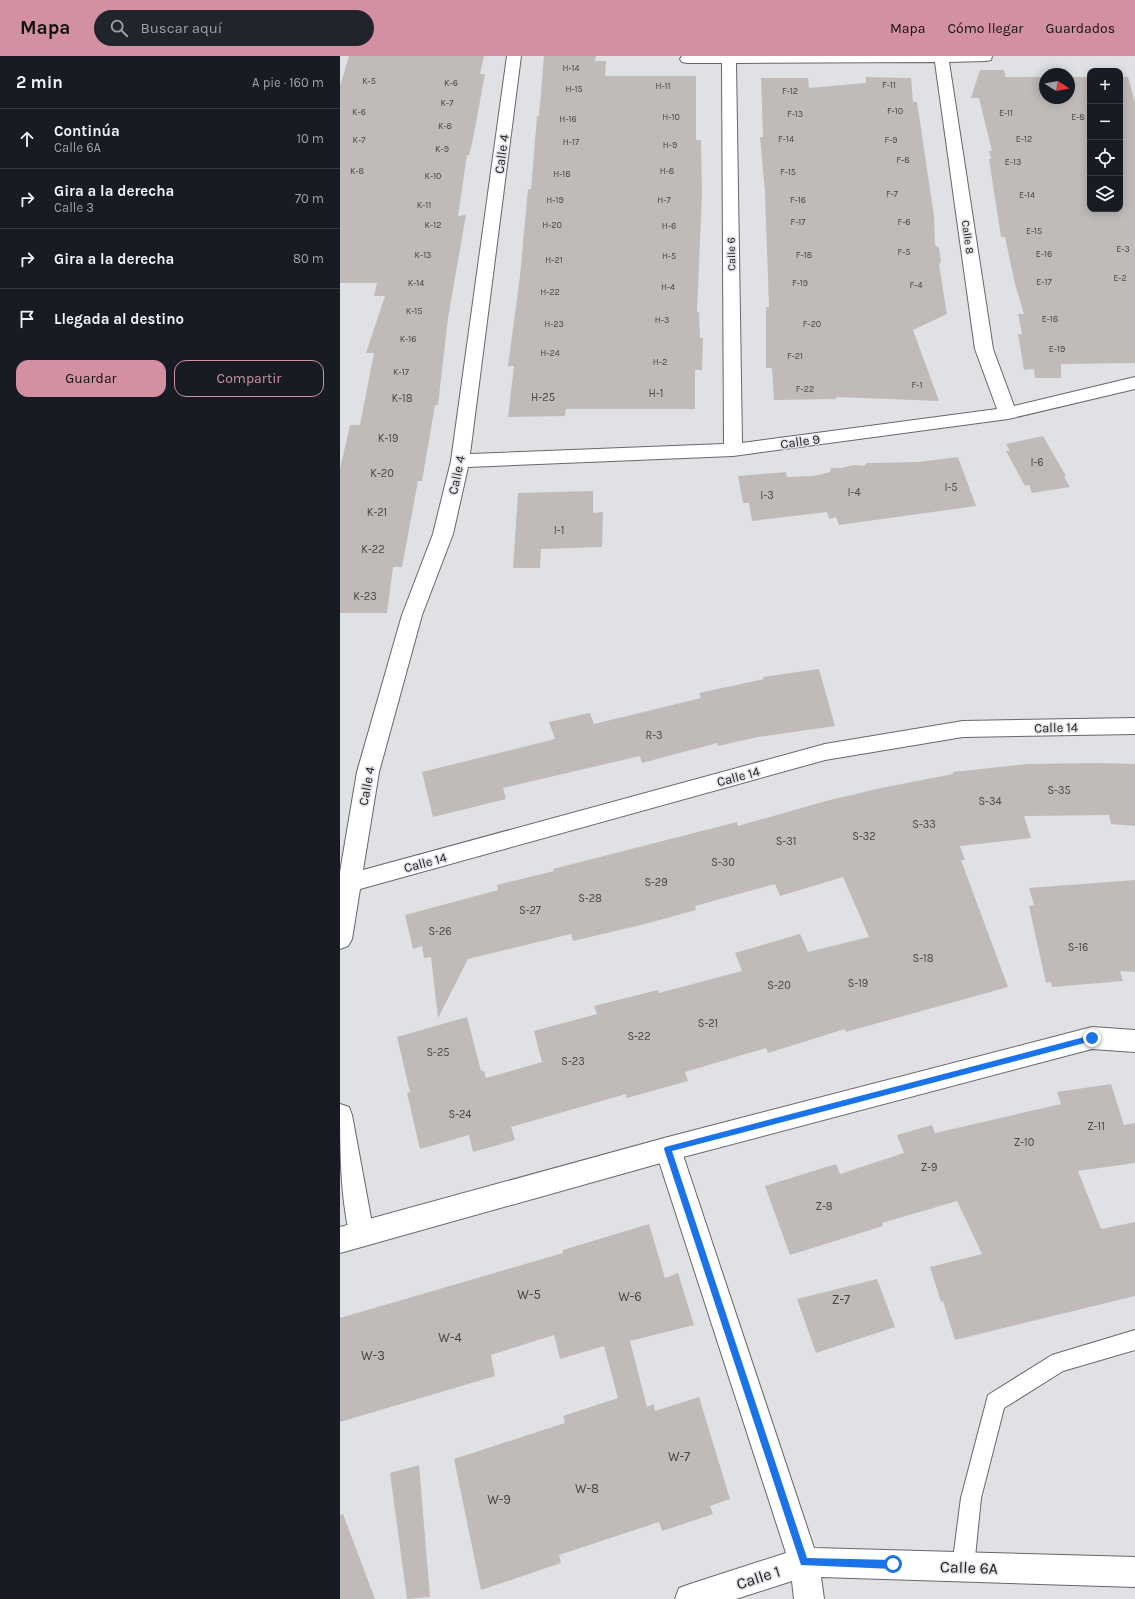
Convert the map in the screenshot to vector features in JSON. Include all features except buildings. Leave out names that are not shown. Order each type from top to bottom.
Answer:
[{"type":"street","name":"Calle 4","points":[[340,939],[368,772],[412,615],[443,534],[460,461],[514,56]]},
{"type":"street","name":"Calle 8","points":[[941,57],[984,349],[1008,413]]},
{"type":"street","points":[[687,59],[986,57]]},
{"type":"street","name":"Calle 6","points":[[729,58],[733,450]]},
{"type":"street","name":"Calle 9","points":[[460,461],[733,450],[1008,413],[1135,383]]},
{"type":"street","name":"Calle 14","points":[[349,883],[825,752],[963,728],[1135,726]]},
{"type":"street","points":[[340,1115],[350,1237],[668,1149],[1092,1038],[1135,1041]]},
{"type":"street","points":[[668,1149],[804,1562],[809,1599]]},
{"type":"street","name":"Calle 6A","points":[[804,1562],[1135,1572]]},
{"type":"street","name":"Calle 1","points":[[690,1599],[804,1562]]},
{"type":"lane","points":[[963,1567],[971,1498],[995,1402],[1059,1362],[1135,1340]]},
{"type":"route","points":[[893,1564],[804,1562],[668,1149],[1092,1038]]}]
